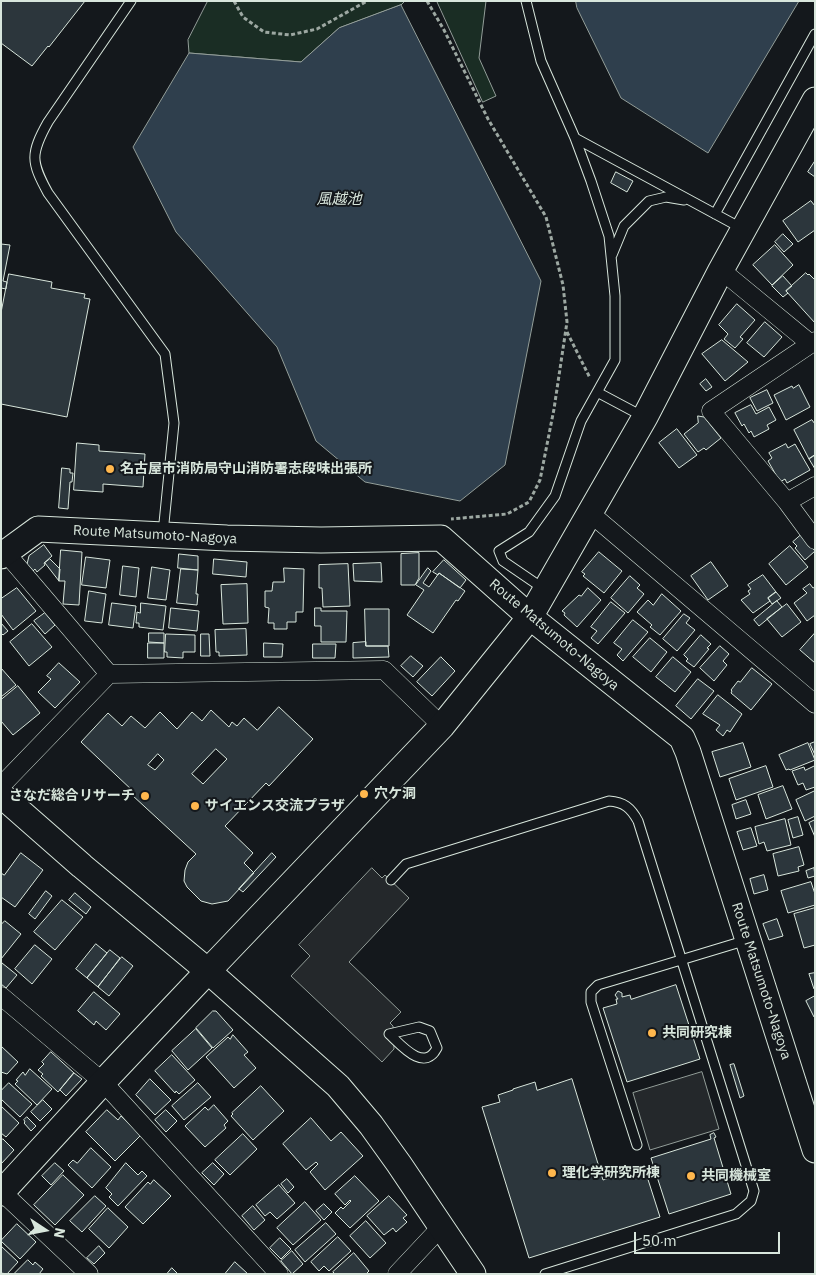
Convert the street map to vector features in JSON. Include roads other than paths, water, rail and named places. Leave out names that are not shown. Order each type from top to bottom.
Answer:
[{"type":"street","points":[[88,1274],[2,1192],[103,1082],[442,726],[530,617],[645,417],[743,229],[812,112]]},
{"type":"street","points":[[721,270],[813,342],[711,411],[787,502],[815,540]]},
{"type":"street","points":[[787,502],[815,486]]},
{"type":"street","points":[[590,513],[815,704]]},
{"type":"street","name":"Route Matsumoto-Nagoya","points":[[4,555],[38,530],[321,540],[441,538],[530,617],[682,738],[815,1150]]},
{"type":"street","points":[[4,555],[109,674]]},
{"type":"street","points":[[1,786],[109,674],[384,670],[442,726]]},
{"type":"street","points":[[1,796],[208,971],[338,1086],[370,1125],[442,1226],[473,1274]]},
{"type":"street","points":[[1,996],[103,1082],[279,1274]]},
{"type":"street","points":[[397,1274],[442,1226]]},
{"type":"lane","points":[[131,1],[48,122],[40,136],[34,154],[36,171],[48,193],[165,354],[174,423],[163,535]]},
{"type":"lane","points":[[526,1],[541,61],[591,181],[609,236],[615,296],[615,360],[581,421],[555,496],[529,532],[499,551],[503,561],[545,590]]},
{"type":"lane","points":[[715,214],[815,34]]},
{"type":"lane","points":[[574,138],[743,229]]},
{"type":"lane","points":[[611,258],[624,226],[649,201],[666,197],[691,201]]},
{"type":"lane","points":[[597,392],[645,417]]},
{"type":"lane","points":[[391,880],[406,864],[609,801],[626,805],[632,810],[638,820],[754,1191],[751,1201],[736,1214],[545,1274]]},
{"type":"lane","points":[[637,1145],[591,1002],[591,992],[598,985],[748,940]]},
{"type":"lane","points":[[419,1027],[424,1028],[430,1031],[437,1048],[434,1054],[426,1058],[418,1058],[408,1052],[389,1034],[419,1027]]},
{"type":"water","points":[[576,1],[799,1],[708,153],[621,98],[577,8]]},
{"type":"water","name":"風越池","points":[[401,5],[541,281],[505,465],[460,501],[365,482],[316,441],[277,347],[176,232],[133,147],[189,53],[301,62],[339,28]]},
{"type":"place","name":"名古屋市消防局守山消防署志段味出張所","points":[[110,469]]},
{"type":"place","name":"穴ケ洞","points":[[364,794]]},
{"type":"place","name":"さなだ総合リサーチ","points":[[145,796]]},
{"type":"place","name":"サイエンス交流プラザ","points":[[195,806]]},
{"type":"place","name":"共同研究棟","points":[[652,1033]]},
{"type":"place","name":"理化学研究所棟","points":[[552,1173]]},
{"type":"place","name":"共同機械室","points":[[691,1176]]}]
